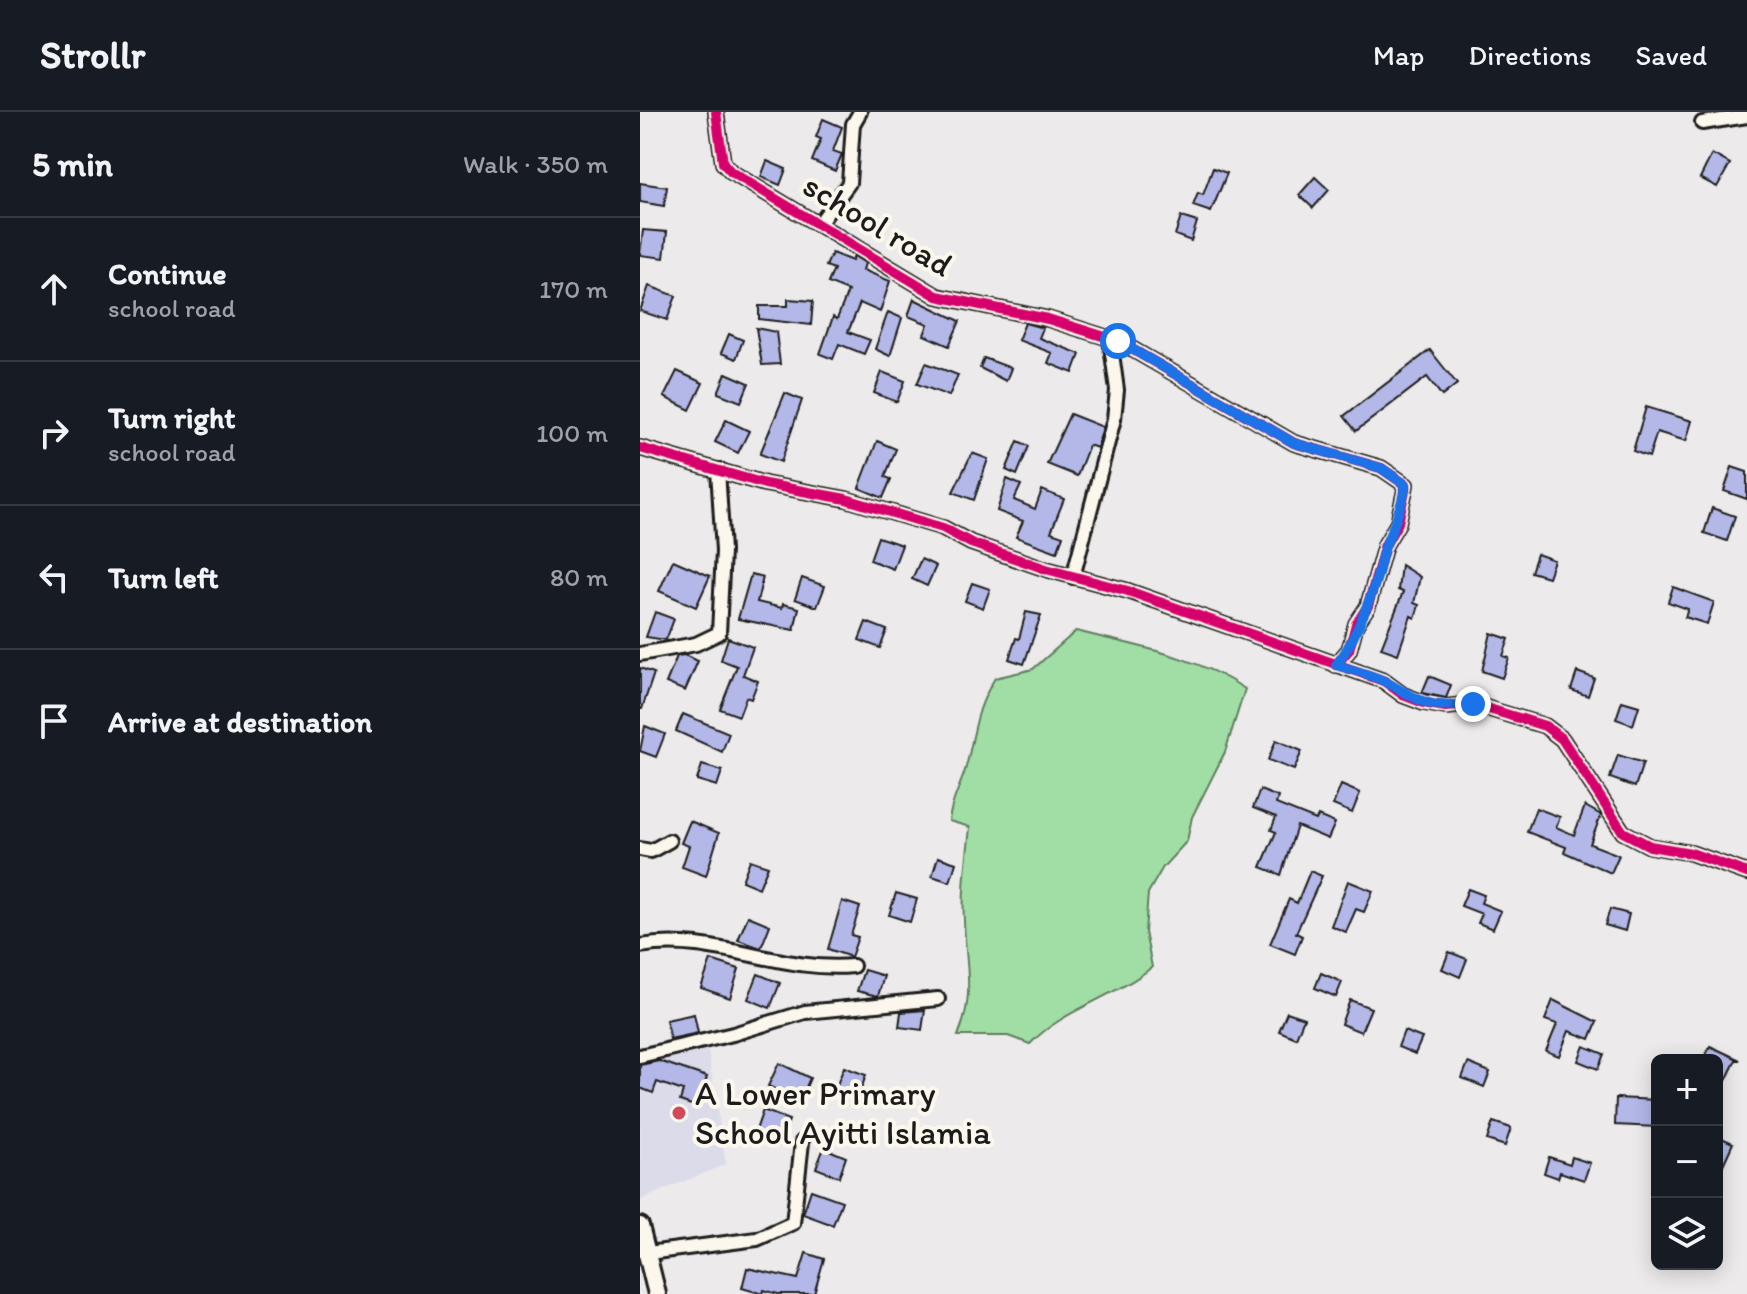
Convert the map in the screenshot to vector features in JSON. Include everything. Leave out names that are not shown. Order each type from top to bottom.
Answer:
[{"type":"main road","points":[[640,1226],[657,1294]]},
{"type":"street","name":"school road","points":[[716,112],[723,163],[731,172],[937,296],[1048,319],[1110,339],[1294,443],[1381,468],[1406,485],[1398,523],[1385,545],[1368,606],[1356,624],[1349,650],[1336,665]]},
{"type":"street","points":[[819,224],[849,183],[853,124],[860,112]]},
{"type":"street","points":[[1702,123],[1747,116]]},
{"type":"street","points":[[1073,577],[1114,419],[1117,390],[1110,339]]},
{"type":"street","points":[[640,448],[718,470],[846,499],[943,528],[971,543],[1073,577],[1128,591],[1384,681],[1403,695],[1424,703],[1446,707],[1473,704],[1545,726],[1562,739],[1623,832],[1650,846],[1691,853],[1747,873]]},
{"type":"street","points":[[640,654],[696,644],[719,633],[723,551],[718,470]]},
{"type":"street","points":[[640,849],[651,851],[669,841]]},
{"type":"street","points":[[640,946],[687,942],[800,964],[832,968],[853,966]]},
{"type":"street","points":[[640,1056],[733,1034],[805,1012],[938,999]]},
{"type":"street","points":[[648,1253],[757,1239],[793,1223],[802,1142]]},
{"type":"shaded area","name":"A Lower Primary School Ayitti Islamia","points":[[707,1047],[726,1164],[640,1200],[640,1061]]},
{"type":"green space","points":[[1076,631],[1185,660],[1226,677],[1245,689],[1225,752],[1192,817],[1187,841],[1163,867],[1148,893],[1145,932],[1152,967],[1122,987],[1073,1012],[1030,1044],[1008,1036],[958,1036],[968,992],[964,897],[970,827],[949,821],[979,711],[995,678],[1033,669]]},
{"type":"building","points":[[823,119],[842,127],[833,151],[842,154],[835,171],[812,161],[821,139],[816,137]]},
{"type":"building","points":[[1712,154],[1730,164],[1717,187],[1700,178]]},
{"type":"building","points":[[767,161],[786,169],[780,185],[761,177]]},
{"type":"building","points":[[1213,168],[1227,173],[1211,212],[1193,206],[1198,193],[1203,195]]},
{"type":"building","points":[[1315,177],[1329,190],[1313,208],[1299,195]]},
{"type":"building","points":[[640,183],[667,187],[664,206],[640,202]]},
{"type":"building","points":[[1181,217],[1197,222],[1191,241],[1175,235]]},
{"type":"building","points":[[643,230],[667,232],[664,258],[640,255]]},
{"type":"building","points":[[832,253],[852,261],[854,256],[865,263],[863,270],[890,281],[880,312],[860,303],[848,332],[870,340],[864,354],[839,344],[833,359],[820,354],[833,317],[837,319],[848,291],[828,283],[834,269],[826,266]]},
{"type":"building","points":[[649,286],[676,296],[667,320],[640,311]]},
{"type":"building","points":[[788,299],[813,301],[811,325],[759,319],[759,306],[788,306]]},
{"type":"building","points":[[914,299],[960,321],[949,346],[924,335],[928,324],[908,316]]},
{"type":"building","points":[[888,312],[902,318],[890,356],[875,349]]},
{"type":"building","points":[[1025,323],[1043,328],[1039,338],[1080,354],[1073,373],[1048,363],[1052,353],[1018,340]]},
{"type":"building","points":[[756,328],[776,332],[780,364],[762,365]]},
{"type":"building","points":[[729,334],[743,340],[736,359],[721,353]]},
{"type":"building","points":[[1430,350],[1457,384],[1442,396],[1427,377],[1356,431],[1344,416]]},
{"type":"building","points":[[984,358],[1011,368],[1006,381],[980,368]]},
{"type":"building","points":[[926,363],[958,375],[949,396],[917,384]]},
{"type":"building","points":[[677,371],[703,383],[690,410],[664,397]]},
{"type":"building","points":[[882,372],[905,381],[897,402],[874,393]]},
{"type":"building","points":[[726,373],[749,383],[741,402],[718,393]]},
{"type":"building","points":[[785,393],[802,400],[781,462],[760,454]]},
{"type":"building","points":[[1646,407],[1692,421],[1686,441],[1657,432],[1649,457],[1633,451]]},
{"type":"building","points":[[1070,414],[1103,427],[1097,448],[1089,445],[1077,476],[1047,464]]},
{"type":"building","points":[[726,420],[749,431],[738,453],[715,442]]},
{"type":"building","points":[[877,441],[896,449],[885,477],[891,479],[883,498],[859,488]]},
{"type":"building","points":[[1018,441],[1029,446],[1017,475],[1006,470]]},
{"type":"building","points":[[972,453],[988,459],[974,500],[953,492]]},
{"type":"building","points":[[1732,467],[1747,472],[1747,499],[1724,491]]},
{"type":"building","points":[[1007,479],[1021,485],[1014,500],[1035,509],[1042,490],[1064,499],[1051,532],[1063,536],[1057,552],[1016,537],[1023,521],[997,511]]},
{"type":"building","points":[[1712,508],[1735,516],[1727,541],[1704,533]]},
{"type":"building","points":[[878,537],[902,545],[893,569],[870,560]]},
{"type":"building","points":[[1537,554],[1554,560],[1548,577],[1531,572]]},
{"type":"building","points":[[921,559],[936,566],[927,586],[912,579]]},
{"type":"building","points":[[673,560],[710,576],[696,607],[659,591]]},
{"type":"building","points":[[1401,565],[1420,577],[1414,603],[1419,605],[1415,618],[1411,616],[1398,654],[1381,648],[1403,592],[1398,590]]},
{"type":"building","points":[[751,574],[763,577],[757,602],[782,608],[783,604],[799,608],[794,630],[738,619]]},
{"type":"building","points":[[802,578],[825,586],[817,607],[795,599]]},
{"type":"building","points":[[972,583],[990,589],[983,608],[965,601]]},
{"type":"building","points":[[1673,587],[1714,602],[1707,624],[1685,617],[1688,609],[1668,602]]},
{"type":"building","points":[[655,612],[674,619],[666,640],[646,637]]},
{"type":"building","points":[[1026,612],[1041,615],[1024,664],[1009,659],[1016,638],[1019,639]]},
{"type":"building","points":[[866,622],[887,630],[880,648],[859,640]]},
{"type":"building","points":[[1491,633],[1509,639],[1503,656],[1509,658],[1502,678],[1482,671]]},
{"type":"building","points":[[728,638],[753,647],[743,675],[758,681],[751,699],[746,697],[739,716],[720,709],[737,666],[721,660]]},
{"type":"building","points":[[684,655],[698,661],[685,691],[666,683],[677,656]]},
{"type":"building","points":[[640,668],[654,673],[642,709],[640,709]]},
{"type":"building","points":[[1577,672],[1594,678],[1588,696],[1571,690]]},
{"type":"building","points":[[1429,676],[1451,685],[1446,698],[1422,693]]},
{"type":"building","points":[[1622,701],[1639,706],[1633,725],[1616,719]]},
{"type":"building","points":[[683,714],[729,733],[722,752],[676,731]]},
{"type":"building","points":[[645,726],[665,734],[656,757],[640,751]]},
{"type":"building","points":[[1276,740],[1302,751],[1294,770],[1268,760]]},
{"type":"building","points":[[1618,755],[1643,763],[1635,787],[1610,778]]},
{"type":"building","points":[[702,765],[722,771],[717,786],[697,780]]},
{"type":"building","points":[[1341,785],[1360,793],[1352,813],[1333,805]]},
{"type":"building","points":[[1260,790],[1278,797],[1276,804],[1316,820],[1318,816],[1335,823],[1328,839],[1297,826],[1281,875],[1261,867],[1276,832],[1271,830],[1276,817],[1253,808]]},
{"type":"building","points":[[1585,806],[1601,815],[1590,844],[1619,855],[1611,873],[1564,852],[1566,847],[1527,832],[1536,808],[1560,817],[1556,827],[1574,835]]},
{"type":"building","points":[[690,821],[719,833],[706,876],[682,867],[689,846],[681,843]]},
{"type":"building","points":[[938,857],[956,863],[950,882],[932,876]]},
{"type":"building","points":[[750,860],[768,866],[759,888],[742,881]]},
{"type":"building","points":[[1310,871],[1322,876],[1296,933],[1302,936],[1295,954],[1270,944],[1289,899],[1297,903]]},
{"type":"building","points":[[1348,881],[1373,891],[1364,912],[1356,909],[1346,932],[1331,926]]},
{"type":"building","points":[[1468,889],[1484,895],[1481,903],[1501,911],[1493,929],[1478,923],[1482,914],[1461,906]]},
{"type":"building","points":[[896,893],[917,899],[910,922],[889,915]]},
{"type":"building","points":[[842,901],[860,907],[851,935],[858,937],[851,957],[828,949]]},
{"type":"building","points":[[1610,909],[1629,914],[1625,931],[1605,925]]},
{"type":"building","points":[[748,916],[770,925],[761,948],[738,940]]},
{"type":"building","points":[[1449,952],[1467,959],[1460,977],[1442,969]]},
{"type":"building","points":[[711,960],[739,969],[730,998],[701,988]]},
{"type":"building","points":[[864,970],[884,976],[878,996],[857,991]]},
{"type":"building","points":[[1321,973],[1342,982],[1336,997],[1315,988]]},
{"type":"building","points":[[758,974],[780,983],[770,1008],[748,999]]},
{"type":"building","points":[[1350,1000],[1371,1008],[1361,1032],[1341,1024]]},
{"type":"building","points":[[1553,1000],[1597,1022],[1590,1039],[1569,1031],[1559,1056],[1546,1051],[1557,1024],[1545,1020]]},
{"type":"building","points":[[925,1010],[922,1030],[899,1027],[901,1012]]},
{"type":"building","points":[[1287,1012],[1304,1018],[1296,1038],[1279,1031]]},
{"type":"building","points":[[694,1014],[698,1033],[670,1039],[666,1020]]},
{"type":"building","points":[[1404,1031],[1422,1038],[1415,1054],[1398,1047]]},
{"type":"building","points":[[1584,1046],[1604,1054],[1598,1069],[1578,1061]]},
{"type":"building","points":[[1710,1046],[1740,1060],[1736,1060],[1723,1087],[1723,1054],[1706,1054]]},
{"type":"building","name":"A Lower Primary School Ayitti Islamia","points":[[659,1061],[707,1077],[697,1107],[680,1101],[683,1091],[657,1082],[653,1093],[640,1088],[640,1065]]},
{"type":"building","points":[[779,1063],[810,1078],[800,1101],[768,1086]]},
{"type":"building","points":[[1468,1063],[1490,1072],[1484,1087],[1462,1078]]},
{"type":"building","points":[[844,1067],[866,1075],[858,1098],[835,1090]]},
{"type":"building","points":[[1616,1098],[1651,1100],[1651,1127],[1615,1125]]},
{"type":"building","points":[[763,1110],[789,1120],[780,1145],[754,1136]]},
{"type":"building","points":[[1493,1122],[1511,1128],[1505,1146],[1487,1140]]},
{"type":"building","points":[[1723,1139],[1733,1143],[1723,1165]]},
{"type":"building","points":[[824,1148],[846,1157],[839,1177],[816,1168]]},
{"type":"building","points":[[1549,1157],[1570,1164],[1572,1157],[1590,1163],[1584,1180],[1560,1172],[1558,1178],[1544,1173]]},
{"type":"building","points":[[811,1190],[842,1201],[833,1225],[803,1214]]},
{"type":"building","points":[[806,1253],[824,1259],[814,1294],[778,1294],[764,1290],[763,1294],[742,1288],[747,1268],[798,1279]]},
{"type":"cycle path","points":[[716,112],[723,163],[731,172],[937,296],[1048,319],[1118,341],[1294,443],[1381,468],[1406,485],[1398,523],[1385,545],[1368,606],[1356,624],[1349,650],[1336,665]]},
{"type":"cycle path","points":[[640,448],[765,484],[846,499],[943,528],[971,543],[1046,569],[1128,591],[1384,681],[1403,695],[1424,703],[1446,707],[1473,704],[1545,726],[1562,739],[1623,832],[1650,846],[1691,853],[1747,873]]},
{"type":"place","name":"A Lower Primary School Ayitti Islamia","points":[[679,1113]]},
{"type":"route","points":[[1118,341],[1294,443],[1381,468],[1406,485],[1398,523],[1385,545],[1368,606],[1356,624],[1349,650],[1336,665],[1384,681],[1403,695],[1424,703],[1446,707],[1473,704]]}]
